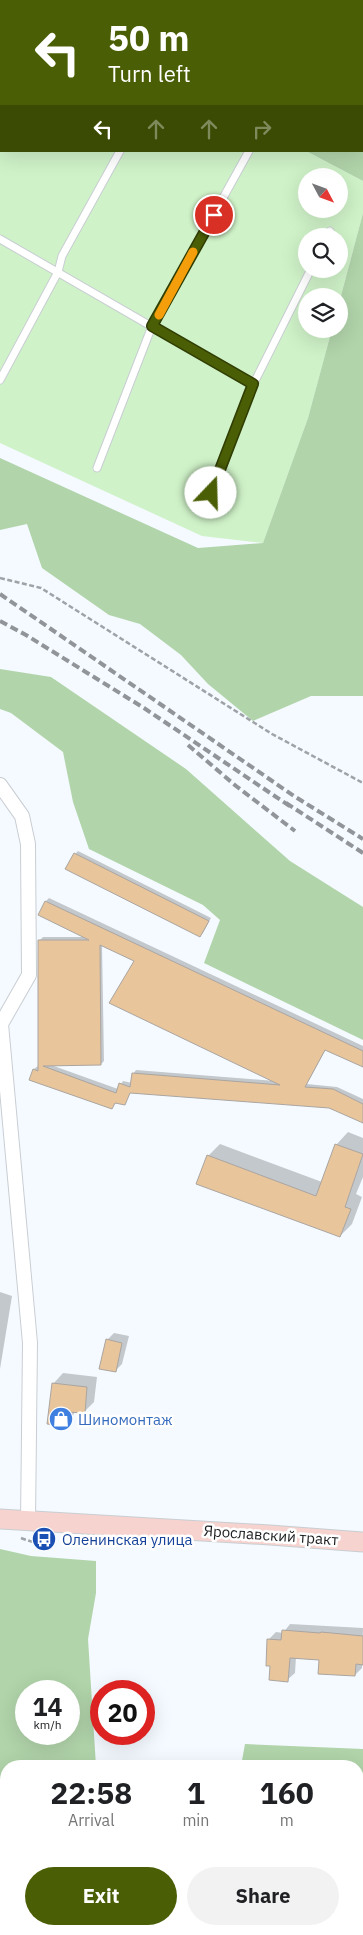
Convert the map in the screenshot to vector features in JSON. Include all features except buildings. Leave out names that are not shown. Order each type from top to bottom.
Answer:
[{"type":"street","points":[[0,785],[22,816],[28,844],[29,975],[0,1024]]},
{"type":"street","points":[[0,1009],[30,1343],[28,1521]]},
{"type":"street","name":"Ярославский тракт","points":[[0,1519],[363,1542]]},
{"type":"lane","points":[[0,380],[58,272],[62,256],[119,152]]},
{"type":"lane","points":[[97,468],[152,326],[248,152]]},
{"type":"lane","points":[[0,239],[253,384]]},
{"type":"lane","points":[[211,493],[253,384],[306,278]]},
{"type":"path","points":[[0,578],[41,588],[272,734],[363,783]]},
{"type":"green space","points":[[0,152],[308,152],[338,168],[298,168],[298,218],[348,218],[348,173],[363,181],[363,213],[348,269],[348,228],[298,228],[298,278],[346,278],[343,288],[298,288],[298,338],[330,338],[308,418],[263,543],[202,536],[0,443]]},
{"type":"green space","points":[[308,152],[363,152],[363,181],[348,173],[348,168],[338,168]]},
{"type":"green space","points":[[363,213],[363,696],[311,696],[253,721],[208,684],[181,655],[140,624],[109,615],[42,568],[27,524],[0,530],[0,458],[198,548],[263,543],[308,418],[330,338],[348,338],[348,288],[343,288],[346,278],[348,278],[348,269]]},
{"type":"green space","points":[[0,669],[51,677],[186,769],[290,861],[363,907],[363,1040],[204,963],[220,920],[203,905],[89,849],[73,802],[63,752],[11,713],[0,709]]},
{"type":"green space","points":[[0,1549],[31,1556],[96,1561],[96,1593],[88,1639],[91,1680],[90,1745],[95,1745],[96,1760],[0,1760]]},
{"type":"green space","points":[[245,1744],[363,1749],[363,1760],[242,1760]]},
{"type":"railway","points":[[0,594],[294,796],[363,839]]},
{"type":"railway","points":[[0,621],[144,708],[291,807]]},
{"type":"railway","points":[[188,745],[236,786],[295,831]]},
{"type":"railway","points":[[286,803],[363,853]]},
{"type":"slow traffic","points":[[159,315],[193,252]]},
{"type":"place","name":"Шиномонтаж","points":[[61,1419]]},
{"type":"place","name":"Оленинская улица","points":[[44,1539]]},
{"type":"route","points":[[211,493],[253,384],[152,326],[214,215]]}]
